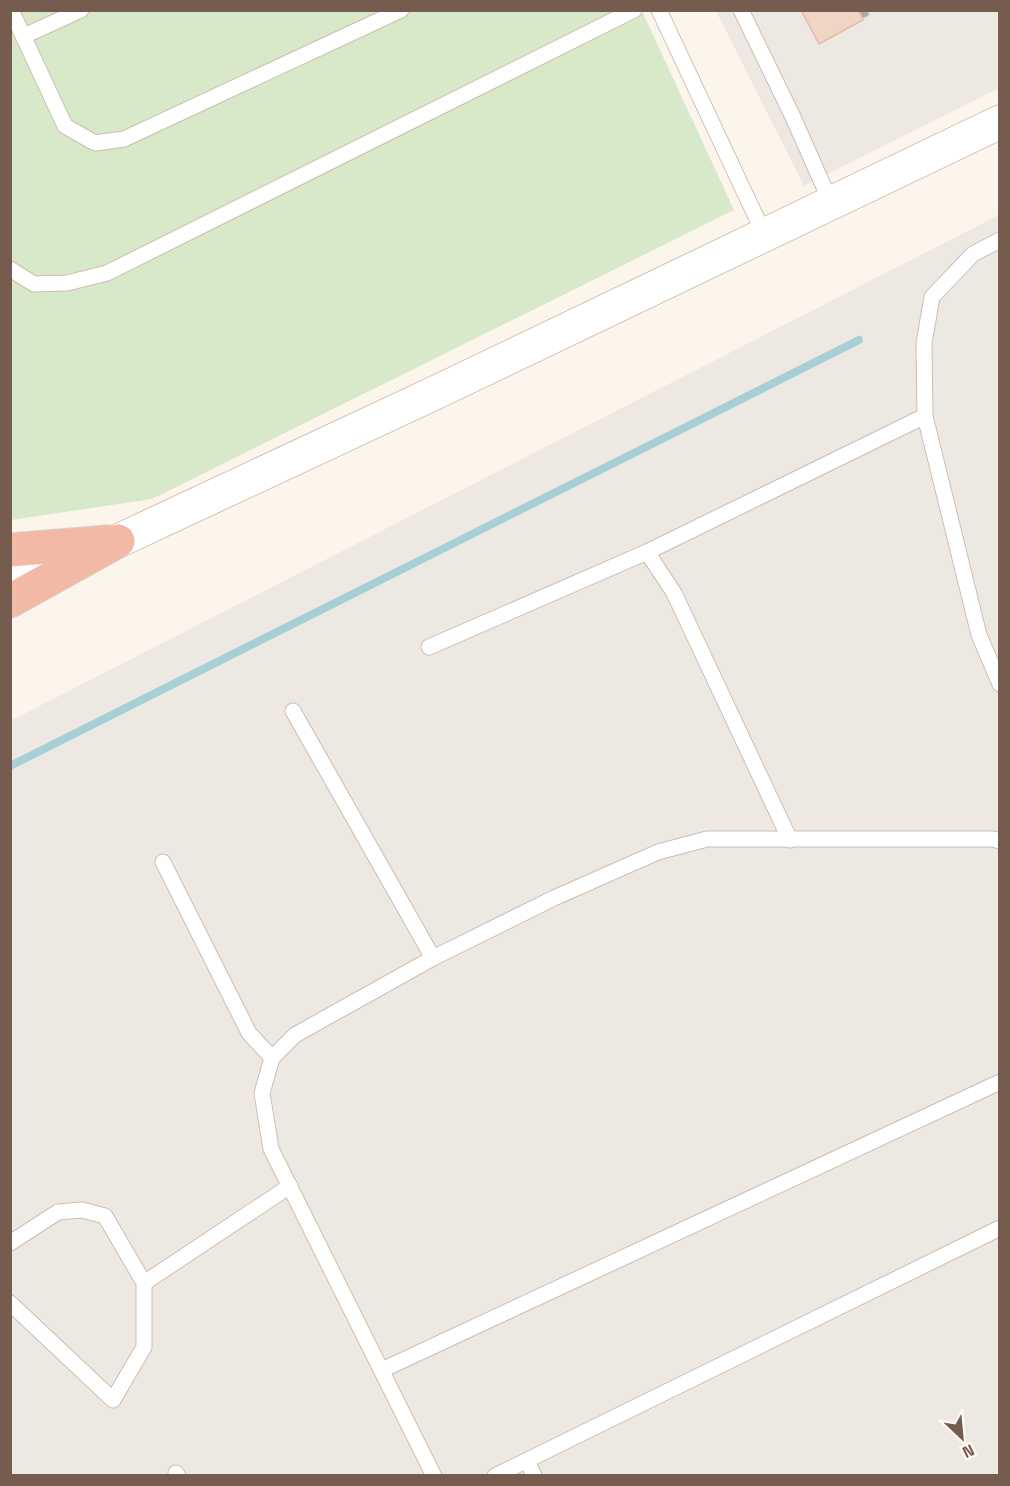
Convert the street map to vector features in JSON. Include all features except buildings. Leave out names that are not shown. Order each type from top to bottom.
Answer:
[{"type":"highway","points":[[10,550],[118,541]]},
{"type":"highway","points":[[10,601],[118,541]]},
{"type":"street","points":[[10,578],[118,541],[441,390],[999,122]]},
{"type":"lane","points":[[11,10],[65,126],[95,143],[124,139],[401,10]]},
{"type":"lane","points":[[24,36],[81,10]]},
{"type":"lane","points":[[10,269],[34,284],[67,283],[107,273],[634,10]]},
{"type":"lane","points":[[659,10],[764,234]]},
{"type":"lane","points":[[741,10],[792,115],[831,203]]},
{"type":"lane","points":[[999,240],[973,254],[932,297],[924,343],[925,416],[979,635],[999,684]]},
{"type":"lane","points":[[429,647],[647,552],[925,416]]},
{"type":"lane","points":[[647,552],[674,592],[790,840]]},
{"type":"lane","points":[[293,711],[433,958]]},
{"type":"lane","points":[[435,1476],[271,1149],[262,1093],[272,1058],[295,1035],[433,958],[554,898],[658,852],[708,839],[993,839],[999,841]]},
{"type":"lane","points":[[163,862],[249,1033],[272,1058]]},
{"type":"lane","points":[[382,1370],[999,1082]]},
{"type":"lane","points":[[144,1283],[290,1186]]},
{"type":"lane","points":[[10,1244],[58,1212],[82,1210],[105,1216],[144,1283],[144,1347],[112,1400],[10,1303]]},
{"type":"lane","points":[[495,1476],[999,1228]]},
{"type":"lane","points":[[527,1460],[534,1476]]},
{"type":"shaded area","points":[[716,11],[999,11],[999,88],[804,186]]},
{"type":"shaded area","points":[[999,215],[999,1475],[11,1475],[10,721]]},
{"type":"green space","points":[[10,11],[642,11],[734,210],[152,499],[11,520]]},
{"type":"waterway","points":[[10,766],[859,340]]}]
